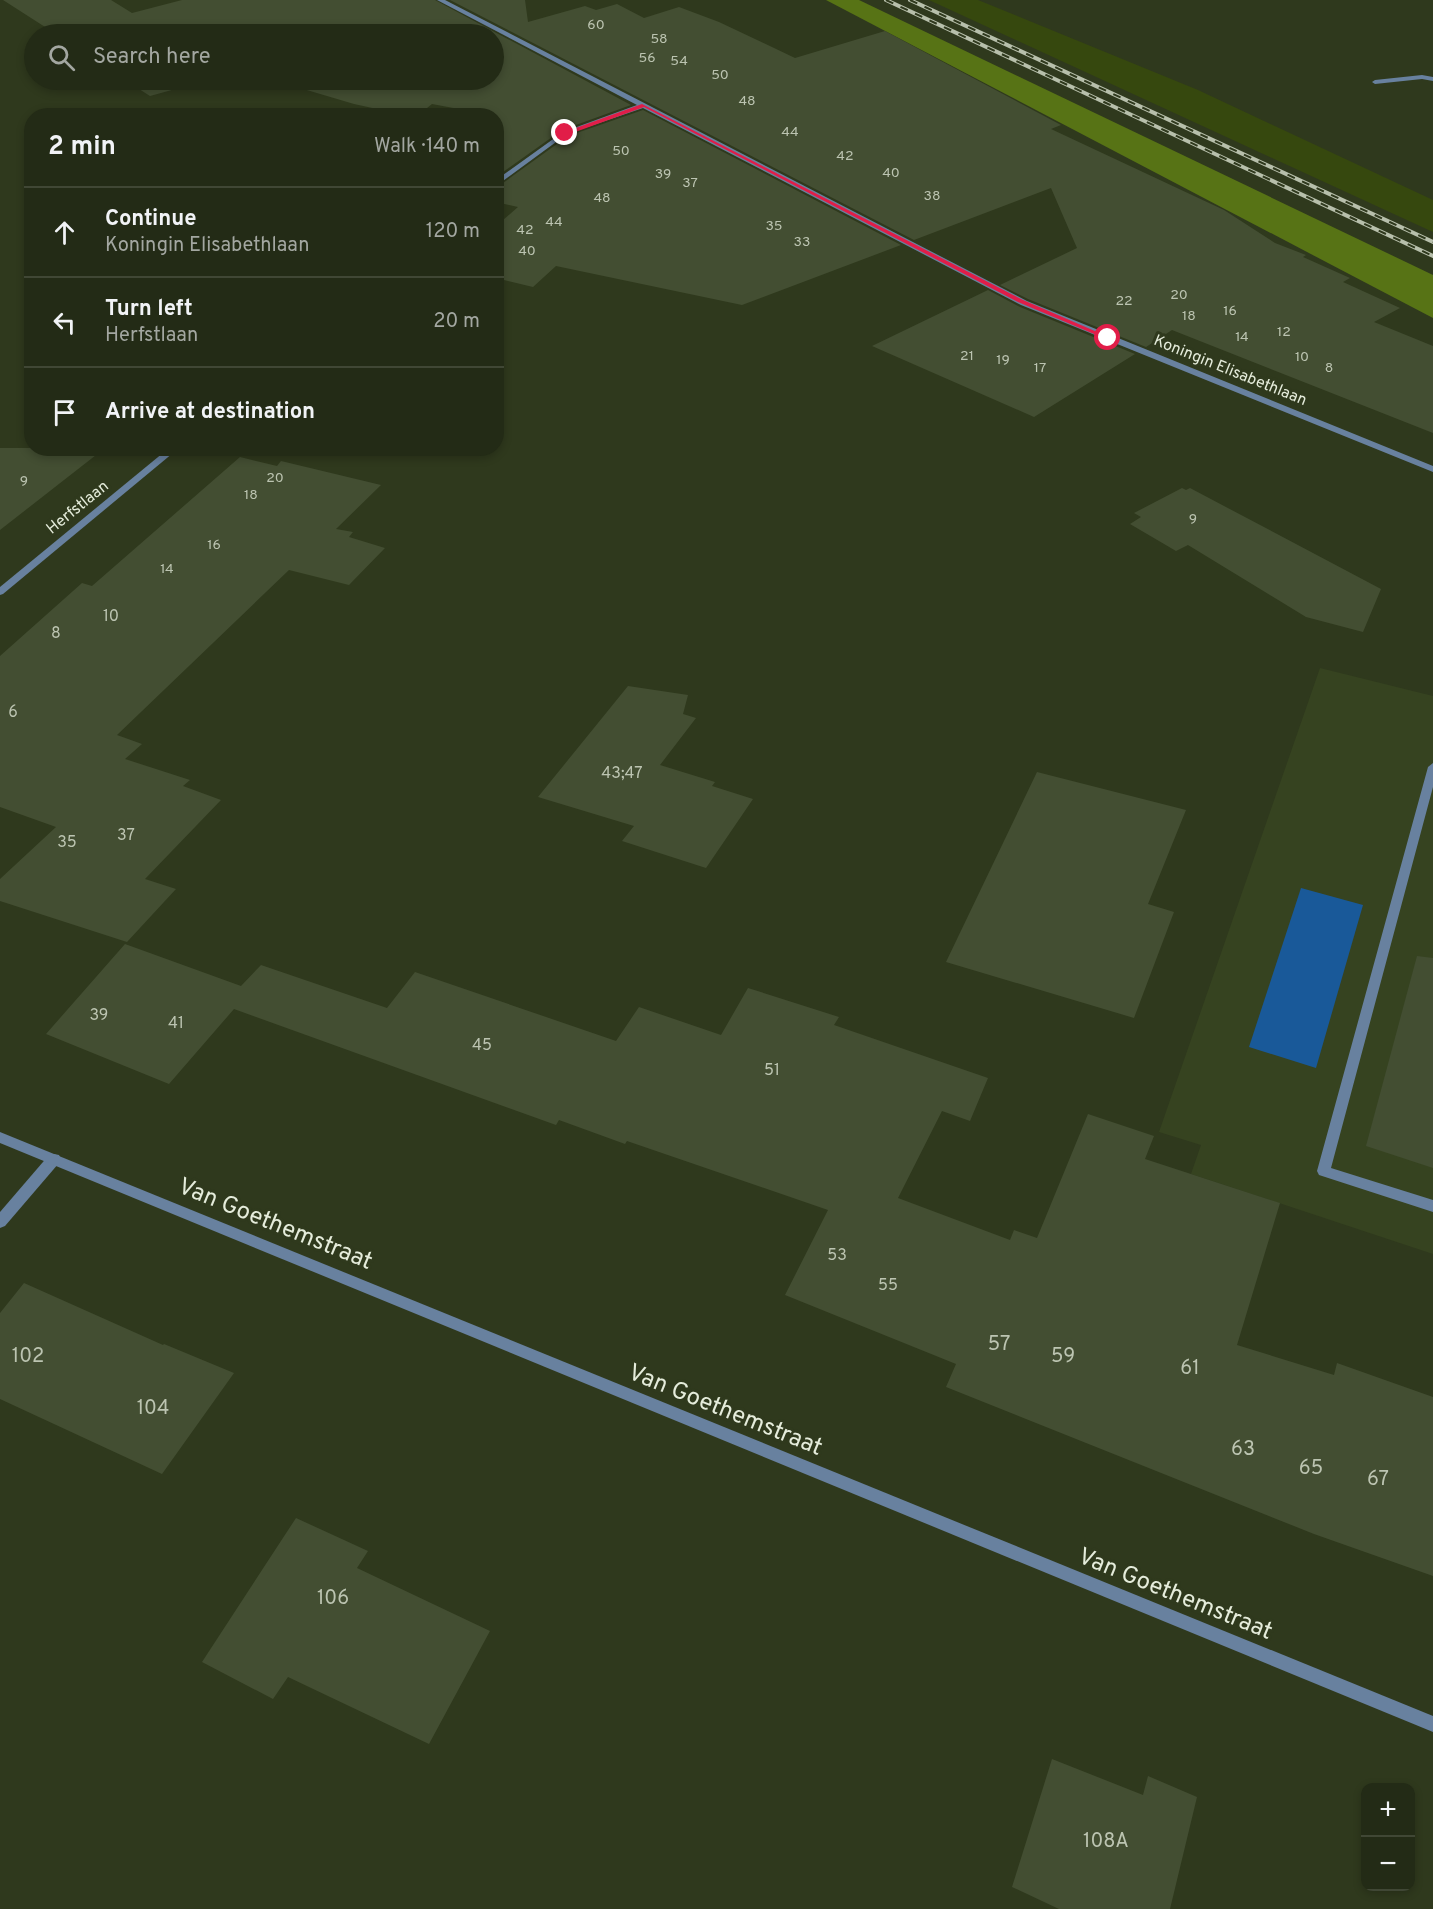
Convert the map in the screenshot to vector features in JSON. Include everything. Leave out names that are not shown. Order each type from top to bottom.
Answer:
[{"type":"street","name":"Koningin Elisabethlaan","points":[[440,0],[487,24]]},
{"type":"street","name":"Koningin Elisabethlaan","points":[[504,33],[1024,303],[1433,469]]},
{"type":"street","points":[[1374,82],[1433,78]]},
{"type":"street","points":[[504,178],[565,133],[644,105]]},
{"type":"street","name":"Herfstlaan","points":[[0,592],[165,456]]},
{"type":"street","points":[[1433,767],[1324,1171],[1433,1206]]},
{"type":"street","name":"Van Goethemstraat","points":[[0,1137],[1433,1724]]},
{"type":"street","points":[[0,1222],[54,1159]]},
{"type":"shaded area","points":[[929,0],[978,0],[1198,90],[1433,200],[1433,232]]},
{"type":"shaded area","points":[[1320,668],[1433,696],[1433,1254],[1191,1174],[1201,1145],[1159,1132]]},
{"type":"green space","points":[[826,0],[859,0],[1433,275],[1433,318]]},
{"type":"water","points":[[1301,888],[1363,905],[1316,1068],[1249,1047]]},
{"type":"building","points":[[3,0],[111,0],[132,13],[182,0],[435,0],[480,24],[40,24]]},
{"type":"building","points":[[450,0],[525,0],[528,22],[585,6],[596,10],[617,4],[644,18],[679,7],[719,22],[795,58],[885,31],[1061,125],[1051,129],[1224,210],[1275,243],[1306,255],[1303,257],[1350,278],[1343,282],[1400,308],[1374,322],[1433,346],[1433,433],[1172,330],[1146,347],[1028,299],[1000,285],[1077,248],[1051,188],[914,240],[504,28],[504,24],[496,24]]},
{"type":"building","points":[[504,37],[631,105],[562,130],[504,171],[504,108],[453,108],[432,104],[427,108],[372,108],[307,90],[504,90]]},
{"type":"building","points":[[141,90],[172,90],[150,96]]},
{"type":"building","points":[[643,110],[901,245],[742,305],[556,266],[533,287],[504,280],[504,219],[518,207],[504,204],[504,182],[568,136]]},
{"type":"building","points":[[988,290],[1020,307],[1135,354],[1034,417],[872,346]]},
{"type":"building","points":[[0,448],[24,448],[24,456],[95,456],[0,530]]},
{"type":"building","points":[[240,457],[277,466],[281,461],[381,485],[336,529],[353,532],[349,537],[385,548],[349,585],[289,570],[117,735],[142,744],[125,759],[190,780],[183,786],[221,800],[145,879],[176,889],[127,942],[0,901],[0,879],[56,827],[0,807],[0,656],[82,583],[92,586]]},
{"type":"building","points":[[1182,488],[1186,490],[1190,488],[1381,589],[1363,632],[1306,617],[1188,545],[1176,551],[1130,524],[1141,517],[1134,513]]},
{"type":"building","points":[[628,686],[688,695],[683,714],[696,718],[660,765],[715,782],[712,786],[753,799],[706,868],[622,841],[634,826],[538,797]]},
{"type":"building","points":[[1037,772],[1186,810],[1148,904],[1174,912],[1134,1018],[946,962]]},
{"type":"building","points":[[125,944],[241,986],[261,965],[387,1008],[415,972],[616,1041],[639,1007],[721,1035],[748,988],[839,1017],[834,1025],[988,1078],[970,1121],[942,1111],[898,1198],[1010,1240],[1014,1230],[1037,1238],[1088,1114],[1154,1136],[1145,1159],[1280,1203],[1237,1345],[1334,1375],[1337,1363],[1433,1397],[1433,1576],[1314,1534],[946,1387],[956,1364],[785,1295],[828,1210],[627,1141],[625,1144],[559,1120],[556,1125],[234,1009],[169,1084],[46,1034]]},
{"type":"building","points":[[1417,956],[1433,958],[1433,1168],[1366,1146]]},
{"type":"building","points":[[24,1283],[163,1345],[234,1373],[162,1474],[0,1399],[0,1313]]},
{"type":"building","points":[[296,1518],[368,1551],[357,1568],[490,1631],[429,1744],[288,1677],[273,1699],[202,1662]]},
{"type":"building","points":[[1052,1759],[1143,1795],[1148,1776],[1197,1797],[1170,1909],[1059,1909],[1012,1887]]},
{"type":"railway","points":[[886,0],[1433,256]]},
{"type":"railway","points":[[910,0],[1433,242]]},
{"type":"route","points":[[565,133],[644,105],[1020,301],[1108,338]]}]
